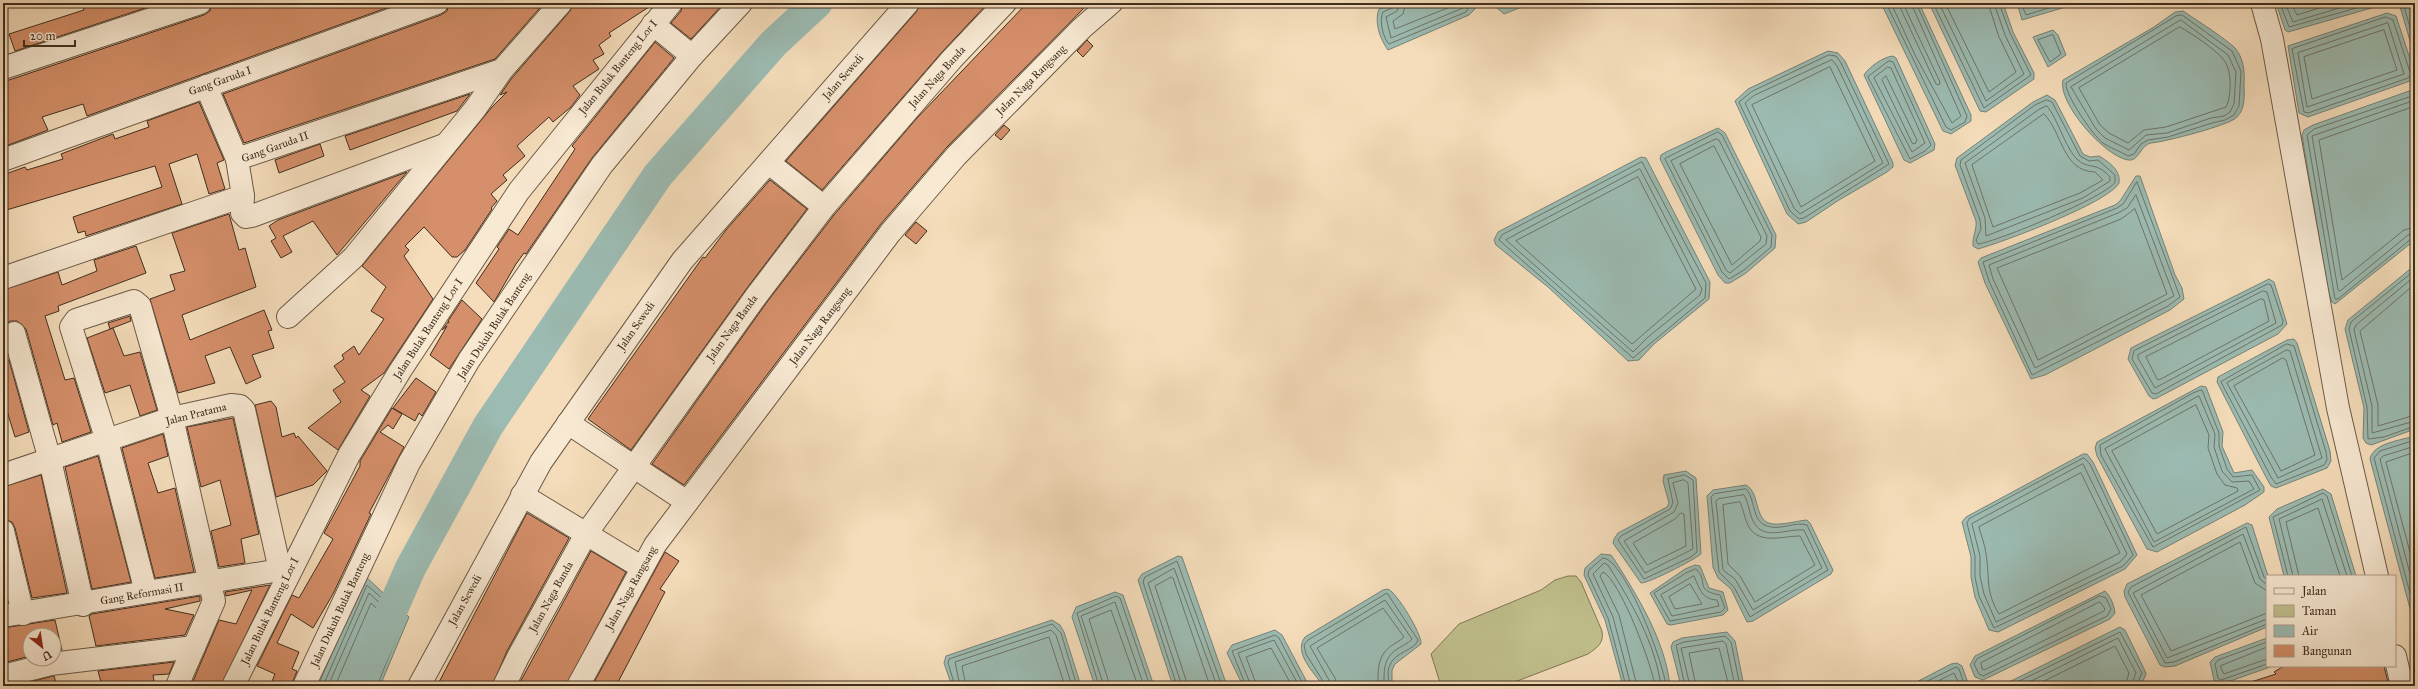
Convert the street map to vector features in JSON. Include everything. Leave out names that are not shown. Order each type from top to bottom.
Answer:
[{"type":"street","points":[[3,68],[200,3]]},
{"type":"street","name":"Gang Garuda I","points":[[3,160],[437,3]]},
{"type":"street","points":[[288,317],[353,258],[476,109],[502,70],[561,3]]},
{"type":"street","name":"Jalan Bulak Banteng Lor I","points":[[233,686],[283,575],[349,455],[417,345],[519,191],[671,3]]},
{"type":"street","name":"Jalan Dukuh Bulak Banteng","points":[[304,686],[409,463],[469,360],[602,165],[692,56],[741,3]]},
{"type":"street","name":"Jalan Sewedi","points":[[418,686],[541,462],[682,261],[908,3]]},
{"type":"street","name":"Jalan Naga Banda","points":[[504,686],[518,657],[586,534],[633,466],[824,207],[952,59],[1005,3]]},
{"type":"street","name":"Jalan Naga Rangsang","points":[[578,686],[641,567],[687,502],[890,233],[956,156],[1082,28],[1111,3]]},
{"type":"street","points":[[2262,3],[2272,39],[2338,408],[2377,575]]},
{"type":"street","points":[[653,24],[692,56]]},
{"type":"street","name":"Gang Garuda II","points":[[445,145],[252,216],[246,217],[242,213],[243,196],[237,159],[502,70]]},
{"type":"street","points":[[206,86],[237,159]]},
{"type":"street","points":[[768,163],[824,207]]},
{"type":"street","points":[[3,278],[243,196]]},
{"type":"street","points":[[146,592],[107,442],[72,327],[76,320],[134,301],[138,302],[172,418],[214,601],[177,686]]},
{"type":"street","points":[[14,332],[50,460],[83,604]]},
{"type":"street","name":"Jalan Pratama","points":[[3,475],[107,442],[172,418],[231,405],[242,408],[283,575]]},
{"type":"street","points":[[568,423],[687,502]]},
{"type":"street","points":[[522,496],[641,567]]},
{"type":"street","points":[[3,531],[13,615]]},
{"type":"street","name":"Gang Reformasi II","points":[[13,615],[146,592],[283,575]]},
{"type":"street","points":[[3,676],[51,664],[194,647]]},
{"type":"street","points":[[2396,660],[2402,686]]},
{"type":"green space","points":[[1568,576],[1576,576],[1581,582],[1602,631],[1601,642],[1595,649],[1588,654],[1504,686],[1441,686],[1431,654],[1459,624],[1541,590],[1555,580]]},
{"type":"water","points":[[1396,3],[1475,3],[1475,9],[1469,15],[1388,50],[1379,30],[1377,19],[1379,9]]},
{"type":"water","points":[[1495,3],[1532,3],[1504,14],[1496,7]]},
{"type":"water","points":[[1881,3],[1919,3],[1971,115],[1971,121],[1951,134],[1943,131]]},
{"type":"water","points":[[1929,3],[2003,3],[2013,32],[2034,73],[2034,79],[1986,112],[1980,111]]},
{"type":"water","points":[[2017,3],[2079,3],[2022,20]]},
{"type":"water","points":[[2276,3],[2389,3],[2288,32],[2285,30]]},
{"type":"water","points":[[2399,3],[2415,3],[2415,58]]},
{"type":"water","points":[[2183,11],[2225,40],[2238,52],[2242,60],[2244,74],[2244,101],[2242,109],[2237,117],[2223,124],[2147,144],[2132,160],[2118,156],[2095,139],[2084,127],[2067,101],[2063,90],[2063,80],[2154,27],[2175,12]]},
{"type":"water","points":[[2387,13],[2396,16],[2415,74],[2410,81],[2308,117],[2299,113],[2288,46]]},
{"type":"water","points":[[2053,30],[2058,35],[2066,55],[2048,67],[2033,37]]},
{"type":"water","points":[[1828,51],[1838,53],[1845,61],[1893,163],[1893,167],[1806,222],[1798,224],[1787,214],[1735,101],[1748,89]]},
{"type":"water","points":[[1893,56],[1896,58],[1935,144],[1934,150],[1910,163],[1904,160],[1864,75],[1877,63],[1885,58]]},
{"type":"water","points":[[2412,90],[2415,91],[2415,240],[2335,304],[2332,302],[2328,291],[2302,135],[2304,130],[2313,125]]},
{"type":"water","points":[[2047,95],[2055,100],[2083,154],[2090,157],[2099,156],[2114,167],[2118,174],[2119,183],[2111,191],[2096,201],[2076,211],[2009,239],[1978,249],[1973,246],[1976,221],[1955,165],[1957,158],[2033,102]]},
{"type":"water","points":[[1718,128],[1725,133],[1776,235],[1775,248],[1746,273],[1730,283],[1725,283],[1718,275],[1660,159],[1661,155],[1666,152]]},
{"type":"water","points":[[1641,157],[1646,158],[1710,282],[1709,299],[1654,344],[1639,360],[1628,361],[1548,287],[1496,245],[1494,240],[1498,232]]},
{"type":"water","points":[[2136,176],[2140,176],[2175,275],[2182,288],[2184,299],[2170,310],[2045,375],[2031,379],[1985,283],[1978,262],[1981,258],[2115,205],[2120,201]]},
{"type":"water","points":[[2415,265],[2415,429],[2371,445],[2366,443],[2363,438],[2364,408],[2345,329],[2348,320]]},
{"type":"water","points":[[2269,279],[2274,282],[2287,324],[2278,334],[2157,398],[2153,399],[2149,396],[2128,359],[2131,348]]},
{"type":"water","points":[[2294,339],[2297,343],[2330,451],[2331,461],[2327,468],[2276,488],[2271,486],[2267,479],[2217,382],[2218,377],[2287,340]]},
{"type":"water","points":[[2201,386],[2206,387],[2223,432],[2222,446],[2234,473],[2252,470],[2264,487],[2264,492],[2245,505],[2157,552],[2147,549],[2097,456],[2095,448],[2097,442]]},
{"type":"water","points":[[2415,436],[2415,627],[2370,459],[2376,449],[2389,443]]},
{"type":"water","points":[[2083,454],[2087,454],[2093,462],[2137,555],[2125,569],[1998,632],[1989,630],[1975,597],[1971,577],[1971,557],[1962,522],[1966,517]]},
{"type":"water","points":[[1686,471],[1696,478],[1701,554],[1671,571],[1652,580],[1641,583],[1613,543],[1614,539],[1618,533],[1667,507],[1669,503],[1663,481],[1664,475]]},
{"type":"water","points":[[1746,485],[1754,494],[1762,518],[1767,522],[1777,524],[1807,520],[1810,523],[1833,570],[1831,574],[1753,621],[1747,622],[1731,589],[1718,578],[1713,567],[1707,496],[1713,490]]},
{"type":"water","points":[[2323,489],[2331,494],[2356,575],[2284,575],[2269,517],[2277,509]]},
{"type":"water","points":[[2247,523],[2252,525],[2268,575],[2266,575],[2266,627],[2175,666],[2165,667],[2160,665],[2125,597],[2124,591],[2127,584]]},
{"type":"water","points":[[1601,554],[1611,555],[1641,604],[1663,652],[1670,686],[1623,686],[1605,620],[1584,575],[1585,568]]},
{"type":"water","points":[[1178,556],[1182,557],[1227,686],[1173,686],[1138,580],[1142,574]]},
{"type":"water","points":[[1695,565],[1700,566],[1709,588],[1723,592],[1728,610],[1723,615],[1671,625],[1667,624],[1650,593],[1685,569]]},
{"type":"water","points":[[365,576],[409,617],[380,686],[318,686]]},
{"type":"water","points":[[1388,589],[1397,598],[1408,614],[1418,632],[1421,644],[1395,664],[1392,670],[1392,686],[1323,686],[1310,669],[1303,656],[1301,649],[1305,637],[1383,590]]},
{"type":"water","points":[[2105,591],[2111,598],[2115,610],[2115,613],[2110,619],[1983,680],[1975,677],[1970,665],[1975,656]]},
{"type":"water","points":[[1115,592],[1123,595],[1154,686],[1095,686],[1072,617],[1076,607]]},
{"type":"water","points":[[1052,620],[1060,625],[1064,632],[1081,686],[952,686],[944,663],[946,656]]},
{"type":"water","points":[[2120,627],[2125,630],[2146,673],[2143,681],[2136,686],[2001,686]]},
{"type":"water","points":[[1275,630],[1282,635],[1309,686],[1243,686],[1227,653],[1232,645]]},
{"type":"water","points":[[1727,632],[1735,641],[1744,686],[1681,686],[1671,647],[1673,642],[1682,638]]},
{"type":"water","points":[[2266,638],[2266,667],[2270,667],[2219,685],[2214,680],[2210,662],[2215,657]]},
{"type":"water","points":[[1957,663],[1962,666],[1969,686],[1909,686],[1951,664]]},
{"type":"building","points":[[82,3],[160,3],[15,51],[9,34],[84,10]]},
{"type":"building","points":[[212,3],[400,3],[87,116],[83,104],[42,117],[48,130],[3,147],[3,82],[204,15],[210,11]]},
{"type":"building","points":[[449,3],[544,3],[495,59],[244,143],[223,94],[441,15],[447,11]]},
{"type":"building","points":[[573,3],[655,3],[609,33],[611,36],[599,45],[604,54],[593,60],[599,69],[573,86],[580,95],[571,107],[553,122],[549,117],[517,146],[525,156],[503,175],[507,180],[491,194],[497,201],[465,250],[457,257],[452,257],[424,227],[405,246],[409,250],[404,256],[433,299],[384,373],[361,390],[370,396],[338,450],[308,428],[341,402],[333,390],[345,382],[334,366],[344,359],[342,355],[354,346],[359,355],[384,319],[371,311],[386,287],[362,266],[492,107],[507,92],[500,95],[512,78],[570,11]]},
{"type":"building","points":[[683,3],[724,3],[691,39],[671,23],[681,11]]},
{"type":"building","points":[[920,3],[988,3],[943,51],[822,190],[786,161],[917,11]]},
{"type":"building","points":[[1027,3],[1089,3],[947,147],[880,225],[684,485],[652,464],[767,302],[834,215],[917,118]]},
{"type":"building","points":[[1087,40],[1093,46],[1083,57],[1077,51]]},
{"type":"building","points":[[655,42],[674,58],[592,158],[526,254],[524,253],[516,264],[494,302],[476,283],[499,249],[497,247],[509,229],[518,235],[575,149],[572,146]]},
{"type":"building","points":[[470,94],[457,111],[350,150],[345,136]]},
{"type":"building","points":[[199,102],[224,160],[217,163],[225,189],[209,194],[197,154],[169,164],[182,204],[86,236],[85,231],[78,233],[73,217],[162,187],[155,166],[3,211],[3,175],[25,167],[27,170],[63,159],[61,154],[113,134],[115,139],[149,127],[147,121]]},
{"type":"building","points":[[1004,125],[1010,130],[1001,140],[995,135]]},
{"type":"building","points":[[320,144],[324,156],[279,173],[275,160]]},
{"type":"building","points":[[407,172],[337,255],[313,221],[283,236],[292,252],[281,258],[271,241],[276,238],[269,226],[278,220]]},
{"type":"building","points":[[770,180],[807,209],[747,288],[631,450],[588,419],[703,257],[705,258],[726,230]]},
{"type":"building","points":[[229,214],[239,250],[245,248],[256,287],[182,315],[190,340],[264,310],[272,330],[268,331],[274,348],[252,355],[261,377],[246,384],[230,347],[205,356],[215,383],[178,393],[150,299],[175,290],[170,275],[185,271],[172,233]]},
{"type":"building","points":[[916,222],[927,231],[916,244],[905,235]]},
{"type":"building","points":[[136,246],[146,273],[58,306],[59,311],[45,316],[65,380],[74,378],[91,432],[62,442],[57,423],[53,425],[26,329],[17,321],[10,321],[3,327],[3,290],[58,272],[62,285],[97,271],[94,260]]},
{"type":"building","points":[[462,300],[482,319],[449,369],[430,355],[447,326],[442,330],[448,322],[449,323],[448,321]]},
{"type":"building","points":[[130,316],[131,321],[110,329],[108,323]]},
{"type":"building","points":[[113,328],[124,356],[140,352],[157,410],[140,416],[130,385],[105,393],[87,338]]},
{"type":"building","points":[[9,360],[29,432],[15,437],[7,411],[3,413],[3,361]]},
{"type":"building","points":[[416,378],[436,392],[422,416],[419,413],[415,421],[393,408]]},
{"type":"building","points":[[271,401],[276,407],[282,437],[294,433],[296,438],[298,436],[327,471],[313,485],[276,497],[255,405]]},
{"type":"building","points":[[392,408],[402,414],[393,429],[388,425],[380,432],[404,447],[369,513],[371,514],[333,594],[313,628],[291,614],[277,643],[299,652],[292,669],[297,671],[291,686],[270,686],[275,674],[257,666],[292,595],[299,598],[333,539],[324,533],[360,466],[360,461]]},
{"type":"building","points":[[233,418],[259,534],[241,539],[245,563],[219,567],[211,531],[231,525],[220,480],[201,487],[187,427]]},
{"type":"building","points":[[163,434],[168,456],[148,463],[158,493],[175,488],[194,572],[155,578],[122,448]]},
{"type":"building","points":[[98,456],[131,582],[92,589],[65,467]]},
{"type":"building","points":[[41,475],[67,593],[32,598],[15,528],[12,522],[3,519],[3,487]]},
{"type":"building","points":[[527,513],[569,538],[507,651],[492,686],[437,686]]},
{"type":"building","points":[[591,551],[626,572],[566,686],[518,686]]},
{"type":"building","points":[[665,552],[679,561],[660,589],[665,592],[616,686],[592,686]]},
{"type":"building","points":[[270,585],[221,686],[191,686],[219,620],[236,624],[252,590],[226,596],[225,592]]},
{"type":"building","points":[[200,596],[200,601],[165,609],[194,615],[185,635],[96,646],[89,616],[92,614]]},
{"type":"building","points":[[55,620],[57,627],[22,627],[22,658],[3,663],[3,628]]},
{"type":"building","points":[[174,662],[169,674],[153,675],[155,686],[102,686],[98,671]]},
{"type":"building","points":[[2282,667],[2384,667],[2389,686],[2249,686],[2248,683],[2276,674],[2274,672]]},
{"type":"building","points":[[53,676],[57,686],[15,686]]},
{"type":"waterway","points":[[359,686],[410,569],[488,426],[658,175],[773,44],[817,3]]}]
